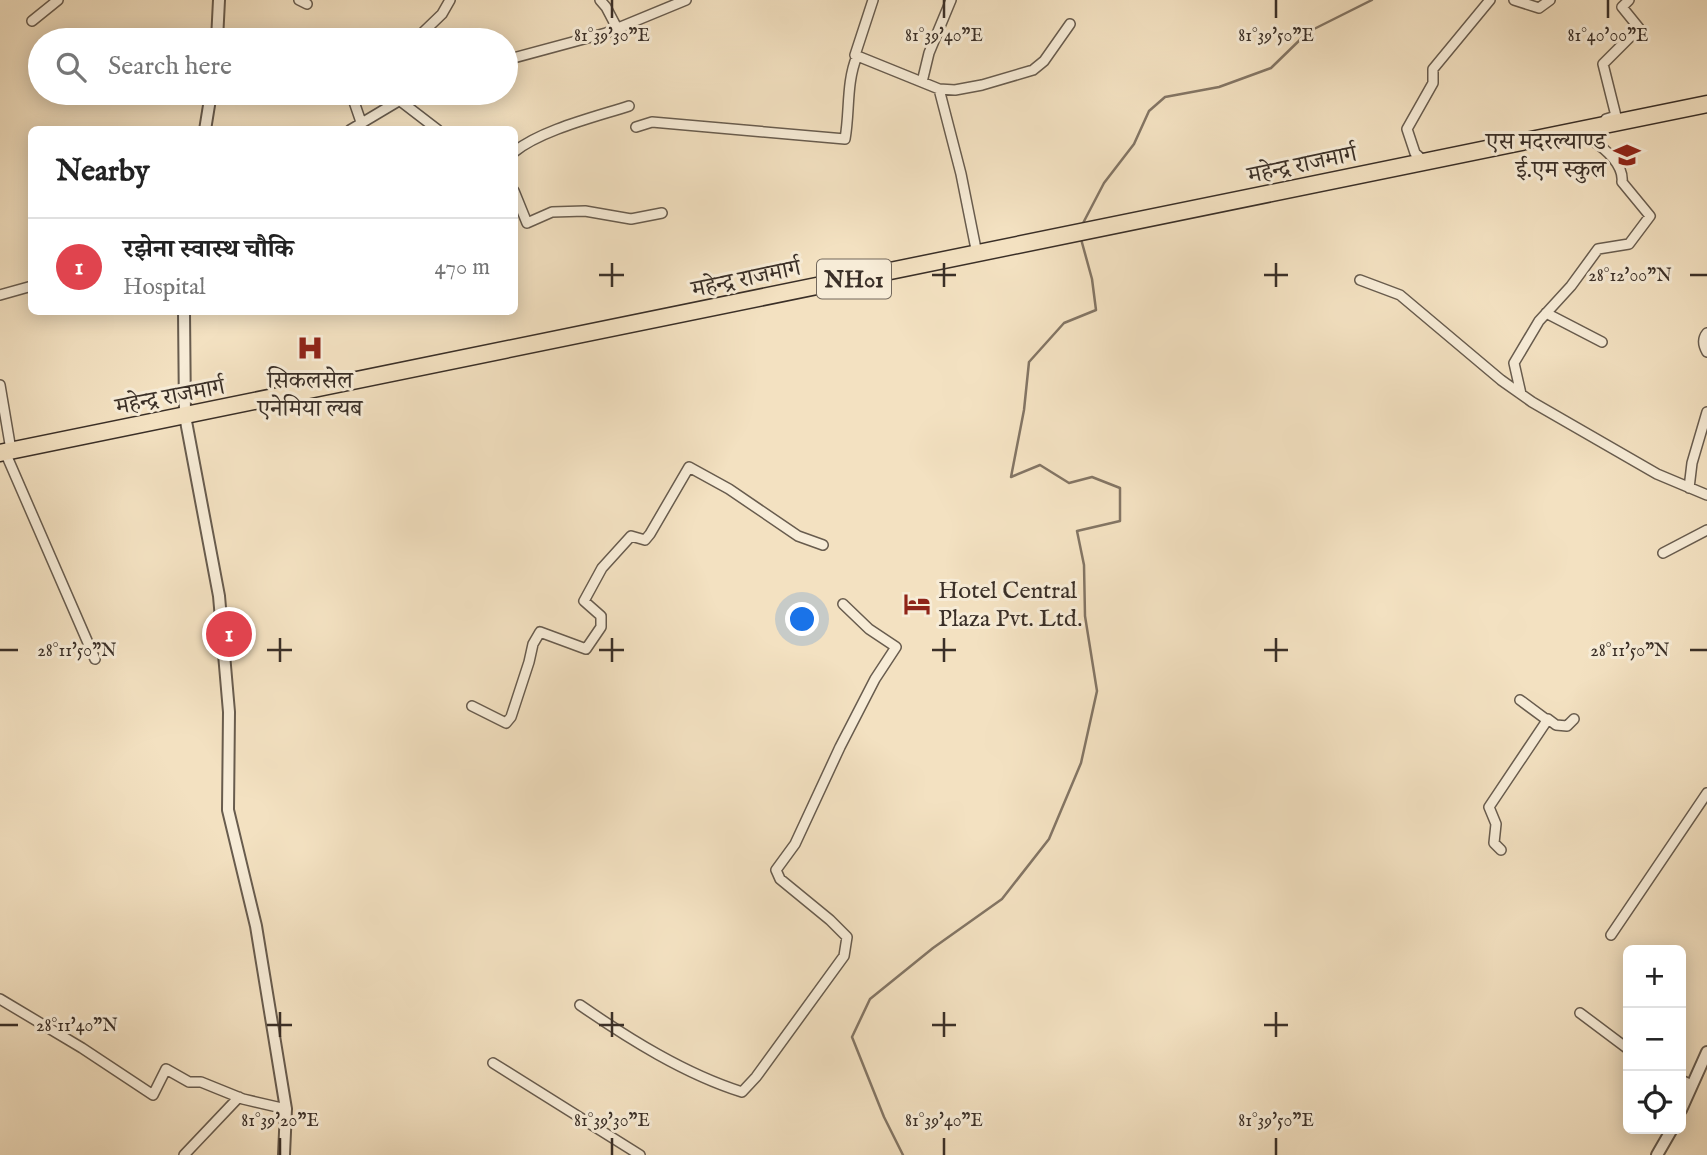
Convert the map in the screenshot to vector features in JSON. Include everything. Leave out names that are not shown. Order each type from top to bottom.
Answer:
[{"type":"highway","name":"महेन्द्र राजमार्ग","points":[[5,452],[1707,104]]},
{"type":"street","points":[[32,21],[58,0]]},
{"type":"street","points":[[218,28],[219,0]]},
{"type":"street","points":[[427,28],[442,14],[450,0]]},
{"type":"street","points":[[600,0],[617,28]]},
{"type":"street","points":[[518,57],[617,28],[686,0]]},
{"type":"street","points":[[636,127],[652,122],[845,139],[851,72],[873,0]]},
{"type":"street","points":[[922,82],[929,52],[951,0]]},
{"type":"street","points":[[1425,162],[1415,153],[1407,128],[1433,83],[1433,69],[1490,0]]},
{"type":"street","points":[[1514,0],[1539,8],[1550,0]]},
{"type":"street","points":[[1568,131],[1616,116],[1602,64],[1639,28],[1622,2]]},
{"type":"street","points":[[857,56],[939,89],[955,90],[990,83],[1039,66],[1070,24]]},
{"type":"street","points":[[939,89],[961,174],[977,254]]},
{"type":"street","points":[[206,126],[209,105]]},
{"type":"street","points":[[355,105],[361,122]]},
{"type":"street","points":[[355,126],[390,105]]},
{"type":"street","points":[[406,105],[433,126]]},
{"type":"street","points":[[518,149],[570,125],[629,106]]},
{"type":"street","points":[[1521,394],[1514,363],[1539,321],[1571,286],[1598,249],[1629,244],[1650,216],[1622,183],[1623,176],[1608,150],[1594,142],[1590,128]]},
{"type":"street","points":[[518,201],[527,223],[552,212],[586,211],[631,219],[662,213]]},
{"type":"street","points":[[1360,280],[1400,295],[1521,394],[1657,474],[1707,495]]},
{"type":"street","points":[[0,295],[28,287]]},
{"type":"street","points":[[1546,313],[1602,342]]},
{"type":"street","points":[[184,315],[185,416],[219,596],[229,712],[228,810],[256,926],[286,1109],[285,1155]]},
{"type":"street","points":[[1707,333],[1704,346],[1707,352]]},
{"type":"street","points":[[0,385],[5,452],[95,659]]},
{"type":"street","points":[[1689,488],[1692,463],[1707,412]]},
{"type":"street","points":[[472,706],[506,723],[517,701],[533,644],[540,632],[586,649],[601,626],[601,616],[584,601],[602,568],[631,536],[645,540],[689,467],[729,489],[798,536],[823,545]]},
{"type":"street","points":[[1663,553],[1707,530]]},
{"type":"street","points":[[580,1005],[614,1028],[680,1065],[742,1092],[756,1077],[844,956],[847,937],[780,879],[776,870],[795,844],[839,747],[896,647],[869,629],[843,604]]},
{"type":"street","points":[[1520,700],[1556,724],[1567,726],[1574,719]]},
{"type":"street","points":[[1501,850],[1494,843],[1496,824],[1489,807],[1547,720]]},
{"type":"street","points":[[1611,935],[1707,793]]},
{"type":"street","points":[[0,999],[153,1095],[166,1069],[189,1082],[201,1082],[239,1097],[286,1109]]},
{"type":"street","points":[[1580,1013],[1623,1045]]},
{"type":"street","points":[[1686,1099],[1707,1052]]},
{"type":"street","points":[[494,1063],[640,1155]]},
{"type":"street","points":[[1686,1082],[1692,1085]]},
{"type":"street","points":[[184,1155],[239,1097]]},
{"type":"street","points":[[1657,1155],[1668,1134]]},
{"type":"waterway","points":[[1081,227],[1104,183],[1134,144],[1149,111],[1165,97],[1219,87],[1271,68],[1308,32],[1372,0]]},
{"type":"waterway","points":[[903,1155],[884,1117],[852,1037],[870,999],[933,948],[1002,899],[1049,839],[1081,763],[1097,691],[1085,616],[1084,565],[1077,531],[1120,521],[1120,488],[1092,477],[1069,483],[1040,465],[1011,477],[1024,410],[1029,362],[1064,323],[1096,310],[1092,279],[1081,239]]},
{"type":"place","name":"एस मदरल्याण्ड ई.एम स्कुल","points":[[1627,155]]},
{"type":"place","name":"सिकलसेल एनेमिया ल्यब","points":[[310,348]]},
{"type":"place","name":"Hotel Central Plaza Pvt. Ltd.","points":[[917,604]]},
{"type":"place","name":"रझेना स्वास्थ चौकि","points":[[229,634]]}]
